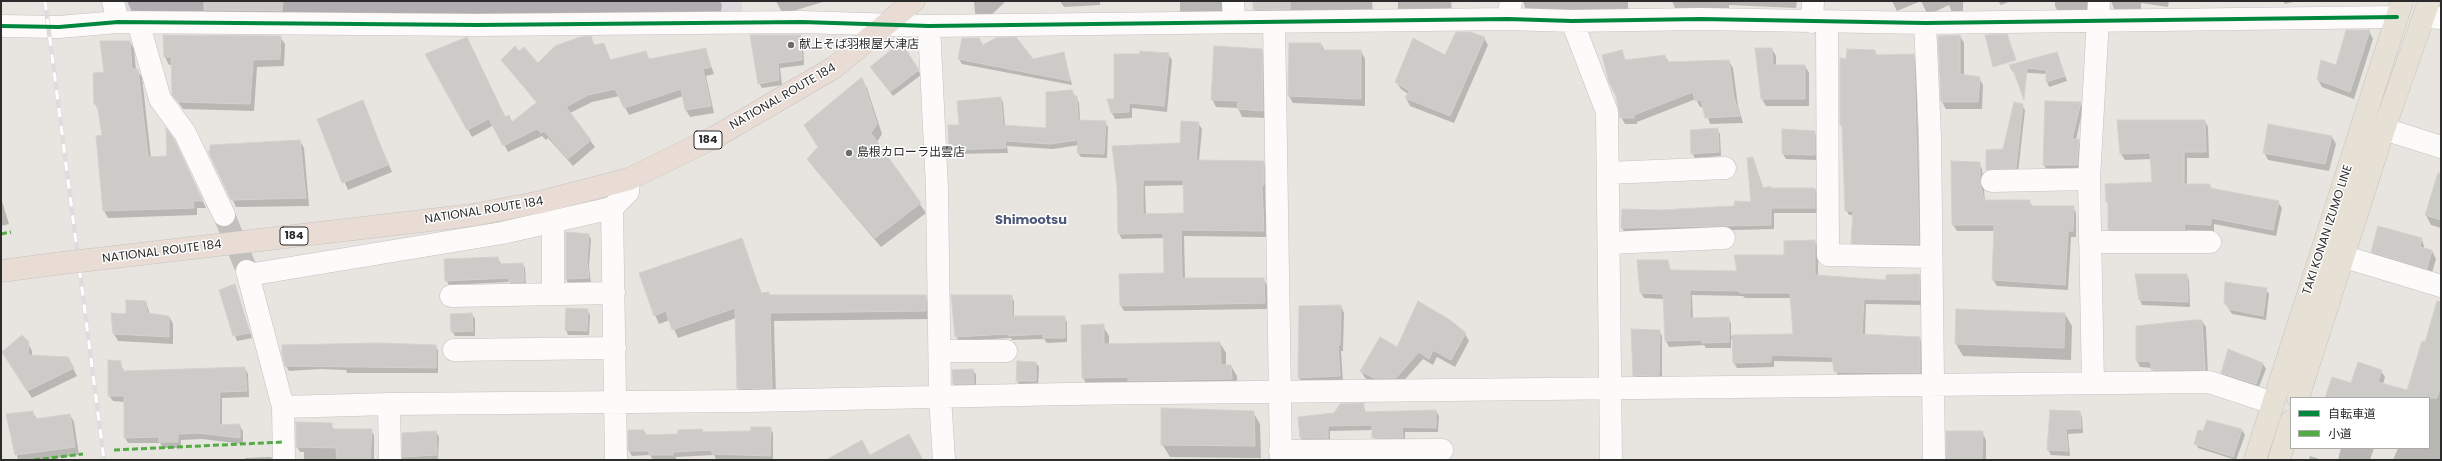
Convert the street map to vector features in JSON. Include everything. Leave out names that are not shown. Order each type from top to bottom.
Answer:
[{"type":"highway","name":"NATIONAL ROUTE 184","points":[[1,271],[473,215],[541,202],[629,179],[715,137],[835,67],[886,26],[914,1]]},
{"type":"main road","name":"TAKI KONAN IZUMO LINE","points":[[2255,460],[2400,9]]},
{"type":"main road","name":"TAKI KONAN IZUMO LINE","points":[[2298,397],[2345,257],[2384,129],[2431,12]]},
{"type":"main road","points":[[2279,460],[2290,424]]},
{"type":"street","points":[[113,1],[128,22],[160,99],[185,133],[224,215]]},
{"type":"street","points":[[1812,1],[1819,23],[1828,255],[1930,257]]},
{"type":"street","points":[[1,26],[59,28],[128,22],[477,25],[802,22],[886,26],[929,26],[1234,11],[1274,22],[1509,10],[1572,21],[1701,19],[1819,23],[1925,23],[2098,11],[2400,9]]},
{"type":"street","points":[[2093,383],[2089,179],[2098,11]]},
{"type":"street","points":[[1572,21],[1607,112],[1610,244],[1611,460]]},
{"type":"street","points":[[1274,22],[1280,455],[1442,450]]},
{"type":"street","points":[[1925,23],[1930,137],[1930,257],[1934,460]]},
{"type":"street","points":[[929,26],[937,188],[940,397],[944,460]]},
{"type":"street","points":[[2384,129],[2441,147]]},
{"type":"street","points":[[1608,173],[1725,168]]},
{"type":"street","points":[[284,460],[283,407],[247,273],[502,233],[612,208],[628,192],[629,179]]},
{"type":"street","points":[[1992,181],[2089,179]]},
{"type":"street","points":[[612,208],[616,460]]},
{"type":"street","points":[[553,231],[553,294]]},
{"type":"street","points":[[1610,244],[1724,238]]},
{"type":"street","points":[[2090,242],[2210,242]]},
{"type":"street","points":[[2345,257],[2441,286]]},
{"type":"street","points":[[451,296],[614,293]]},
{"type":"street","points":[[454,350],[614,348]]},
{"type":"street","points":[[940,351],[1006,351]]},
{"type":"street","points":[[283,407],[389,404],[616,403],[1279,392],[2209,382],[2273,403]]},
{"type":"street","points":[[389,404],[390,460]]},
{"type":"shaded area","points":[[121,1],[742,1],[742,13],[123,13]]},
{"type":"building","points":[[204,1],[283,1],[282,11],[204,10]]},
{"type":"building","points":[[1253,1],[1290,1],[1290,9],[1253,10]]},
{"type":"building","points":[[2346,30],[2370,30],[2350,92],[2317,80],[2321,60],[2336,65]]},
{"type":"building","points":[[1456,32],[1470,32],[1485,37],[1450,116],[1405,98],[1409,91],[1395,82],[1413,38],[1445,55]]},
{"type":"building","points":[[2007,34],[2016,60],[1993,67],[1985,35]]},
{"type":"building","points":[[163,35],[281,36],[280,59],[253,60],[250,104],[178,102],[172,95],[171,57],[164,57]]},
{"type":"building","points":[[750,35],[801,35],[802,60],[778,63],[779,80],[758,84]]},
{"type":"building","points":[[1960,35],[1960,74],[1980,77],[1978,102],[1941,102],[1938,36]]},
{"type":"building","points":[[591,36],[594,45],[604,43],[610,60],[646,51],[649,59],[706,48],[711,67],[703,69],[711,106],[685,110],[681,89],[624,108],[615,89],[588,95],[566,107],[591,140],[568,159],[544,131],[541,133],[537,129],[503,146],[489,119],[467,130],[425,54],[467,37],[505,117],[509,115],[512,122],[537,102],[501,60],[515,46],[519,51],[524,47],[538,63],[555,46],[580,37]]},
{"type":"building","points":[[1016,37],[1033,59],[1064,52],[1070,81],[958,59],[962,38],[979,38],[983,45],[996,38]]},
{"type":"building","points":[[100,41],[130,41],[132,69],[138,69],[148,157],[167,156],[166,128],[174,139],[203,201],[193,201],[194,208],[103,211],[96,136],[102,135],[97,105],[94,104],[93,73],[104,72]]},
{"type":"building","points":[[901,42],[919,70],[890,92],[870,67]]},
{"type":"building","points":[[1289,43],[1321,43],[1321,50],[1361,50],[1361,99],[1288,96]]},
{"type":"building","points":[[1214,46],[1262,49],[1263,111],[1237,109],[1238,101],[1211,100]]},
{"type":"building","points":[[1755,48],[1772,48],[1773,65],[1805,65],[1805,99],[1761,99]]},
{"type":"building","points":[[1847,49],[1875,50],[1875,55],[1914,54],[1919,244],[1851,243],[1853,211],[1845,211],[1842,125],[1840,125],[1840,58],[1846,59]]},
{"type":"building","points":[[1622,50],[1625,60],[1665,55],[1666,62],[1729,60],[1734,98],[1740,116],[1705,118],[1701,100],[1695,101],[1693,92],[1634,115],[1634,118],[1620,118],[1616,96],[1609,82],[1602,55]]},
{"type":"building","points":[[1140,51],[1169,53],[1164,106],[1129,103],[1129,112],[1111,113],[1107,99],[1114,99],[1114,54],[1140,54]]},
{"type":"building","points":[[2057,52],[2065,76],[2046,82],[2046,70],[2027,68],[2024,100],[2012,67],[2009,65]]},
{"type":"building","name":"島根カローラ出雲店","points":[[862,77],[877,124],[871,133],[921,203],[875,238],[807,159],[818,147],[804,125]]},
{"type":"building","points":[[1072,90],[1074,96],[1077,96],[1078,120],[1106,121],[1104,154],[1077,153],[1078,140],[1050,144],[1005,141],[1006,148],[949,150],[948,125],[959,125],[957,101],[1001,97],[1003,125],[1046,128],[1046,92]]},
{"type":"building","points":[[363,100],[388,165],[342,183],[317,119]]},
{"type":"building","points":[[2045,101],[2081,102],[2072,139],[2079,139],[2077,165],[2043,165]]},
{"type":"building","points":[[2014,102],[2023,104],[2016,168],[1986,170],[1986,150],[2003,149]]},
{"type":"building","points":[[2117,120],[2205,120],[2206,152],[2184,152],[2184,184],[2210,184],[2210,188],[2279,201],[2273,230],[2211,218],[2211,225],[2184,224],[2185,230],[2108,230],[2108,202],[2106,202],[2105,184],[2152,182],[2150,153],[2120,154]]},
{"type":"building","points":[[1181,121],[1199,122],[1196,160],[1264,161],[1264,185],[1262,185],[1264,231],[1181,230],[1182,278],[1264,278],[1265,303],[1120,306],[1119,274],[1164,273],[1163,233],[1118,234],[1117,187],[1112,146],[1180,143]],"holes":[[[1143,180],[1183,180],[1184,213],[1143,214]]]},
{"type":"building","points":[[2268,124],[2332,136],[2325,164],[2263,153]]},
{"type":"building","points":[[1718,128],[1719,152],[1691,154],[1690,130]]},
{"type":"building","points":[[1782,129],[1815,131],[1815,155],[1782,154]]},
{"type":"building","points":[[300,140],[306,198],[231,200],[208,151],[210,151],[210,145]]},
{"type":"building","points":[[1753,157],[1763,188],[1771,186],[1771,188],[1815,188],[1815,208],[1771,208],[1771,225],[1621,228],[1622,209],[1660,210],[1734,206],[1735,201],[1751,202],[1747,158]]},
{"type":"building","points":[[1951,161],[1980,162],[1980,182],[1984,200],[2030,200],[2030,206],[2074,206],[2073,231],[2068,231],[2065,285],[1992,280],[1994,225],[1952,225]]},
{"type":"building","points":[[2438,173],[2441,174],[2441,220],[2425,215]]},
{"type":"building","points":[[2378,226],[2422,238],[2420,247],[2432,250],[2427,269],[2371,252]]},
{"type":"building","points":[[566,232],[589,234],[587,262],[589,278],[566,279]]},
{"type":"building","points":[[742,238],[761,293],[769,292],[769,295],[926,295],[926,311],[770,313],[772,388],[737,389],[735,308],[672,330],[666,311],[654,316],[639,273]]},
{"type":"building","points":[[1815,240],[1815,275],[1886,280],[1886,275],[1919,274],[1920,300],[1864,299],[1862,334],[1920,337],[1920,373],[1834,372],[1832,357],[1771,355],[1771,362],[1733,363],[1732,335],[1793,334],[1790,293],[1740,293],[1740,291],[1690,290],[1690,318],[1729,317],[1729,342],[1702,343],[1702,340],[1665,341],[1663,294],[1640,293],[1637,260],[1668,260],[1670,270],[1737,271],[1734,255],[1784,255],[1784,241]]},
{"type":"building","points":[[498,257],[499,264],[523,263],[524,282],[509,282],[509,278],[445,281],[444,259]]},
{"type":"building","points":[[2135,274],[2187,274],[2188,302],[2139,300]]},
{"type":"building","points":[[2225,282],[2267,288],[2263,316],[2228,309],[2228,304],[2224,304]]},
{"type":"building","points":[[235,284],[250,333],[233,336],[219,290]]},
{"type":"building","points":[[951,295],[1012,295],[1012,316],[1065,316],[1065,338],[1043,338],[1043,334],[955,337]]},
{"type":"building","points":[[126,300],[146,301],[147,313],[169,316],[169,337],[113,334],[111,313],[126,314]]},
{"type":"building","points":[[1418,301],[1450,320],[1466,333],[1451,360],[1433,350],[1429,359],[1419,352],[1396,378],[1374,378],[1360,371],[1380,337],[1397,347]]},
{"type":"building","points":[[2437,301],[2441,302],[2441,385],[2437,398],[2325,397],[2332,377],[2351,383],[2358,362],[2382,370],[2378,382],[2407,390],[2422,341],[2425,342]]},
{"type":"building","points":[[1341,305],[1340,345],[1338,345],[1340,376],[1298,378],[1299,306]]},
{"type":"building","points":[[566,308],[588,309],[587,331],[565,330]]},
{"type":"building","points":[[1956,309],[2065,313],[2064,348],[1955,344]]},
{"type":"building","points":[[472,313],[473,331],[451,332],[450,314]]},
{"type":"building","points":[[2202,320],[2205,370],[2151,370],[2151,362],[2136,361],[2136,326]]},
{"type":"building","points":[[1104,324],[1104,344],[1220,342],[1221,365],[1231,365],[1232,379],[1128,381],[1128,377],[1082,378],[1081,325]]},
{"type":"building","points":[[1631,329],[1660,330],[1659,375],[1633,376]]},
{"type":"building","points":[[22,335],[29,342],[28,355],[68,357],[74,368],[27,391],[2,352]]},
{"type":"building","points":[[380,343],[436,345],[436,368],[285,366],[282,354],[282,345]]},
{"type":"building","points":[[2228,349],[2263,363],[2256,384],[2221,373]]},
{"type":"building","points":[[108,360],[121,361],[122,371],[245,367],[247,391],[220,392],[219,425],[240,424],[240,438],[198,433],[178,434],[178,442],[159,442],[159,437],[124,438],[124,396],[108,396]]},
{"type":"building","points":[[1017,361],[1036,362],[1036,381],[1016,381]]},
{"type":"building","points":[[973,369],[974,384],[953,384],[952,370]]},
{"type":"building","points":[[1364,403],[1364,412],[1436,410],[1436,428],[1402,427],[1403,438],[1372,438],[1372,425],[1328,426],[1328,438],[1300,438],[1298,417],[1334,413],[1340,404]]},
{"type":"building","points":[[1161,408],[1254,411],[1255,446],[1161,445]]},
{"type":"building","points":[[2050,410],[2080,411],[2081,428],[2066,429],[2068,451],[2047,450]]},
{"type":"building","points":[[33,411],[34,419],[70,414],[75,447],[15,455],[6,414]]},
{"type":"building","points":[[2207,420],[2242,429],[2233,457],[2194,444],[2198,430],[2203,431]]},
{"type":"building","points":[[296,422],[332,423],[332,429],[372,429],[370,460],[337,460],[336,448],[296,447]]},
{"type":"building","points":[[751,427],[771,427],[770,456],[712,454],[712,450],[673,452],[673,455],[649,455],[649,451],[628,451],[628,430],[644,430],[644,435],[678,434],[678,430],[702,429],[703,432],[751,431]]},
{"type":"building","points":[[436,431],[437,455],[402,457],[402,433]]},
{"type":"building","points":[[1946,431],[1983,431],[1982,460],[1946,460]]},
{"type":"building","points":[[909,434],[923,460],[826,460],[862,440],[870,455]]},
{"type":"tunnel","points":[[224,215],[247,271]]},
{"type":"railway","points":[[45,1],[104,460]]},
{"type":"marked path","points":[[1,234],[11,232]]},
{"type":"marked path","points":[[114,450],[284,442]]},
{"type":"marked path","points":[[34,460],[83,454]]},
{"type":"cycle path","points":[[1,26],[59,27],[118,22],[477,25],[802,22],[929,26],[1508,19],[1572,21],[1701,19],[1925,23],[2397,17]]},
{"type":"place","name":"献上そば羽根屋大津店","points":[[791,45]]},
{"type":"place","name":"島根カローラ出雲店","points":[[849,153]]},
{"type":"district","name":"Shimootsu","points":[[1031,221]]}]
